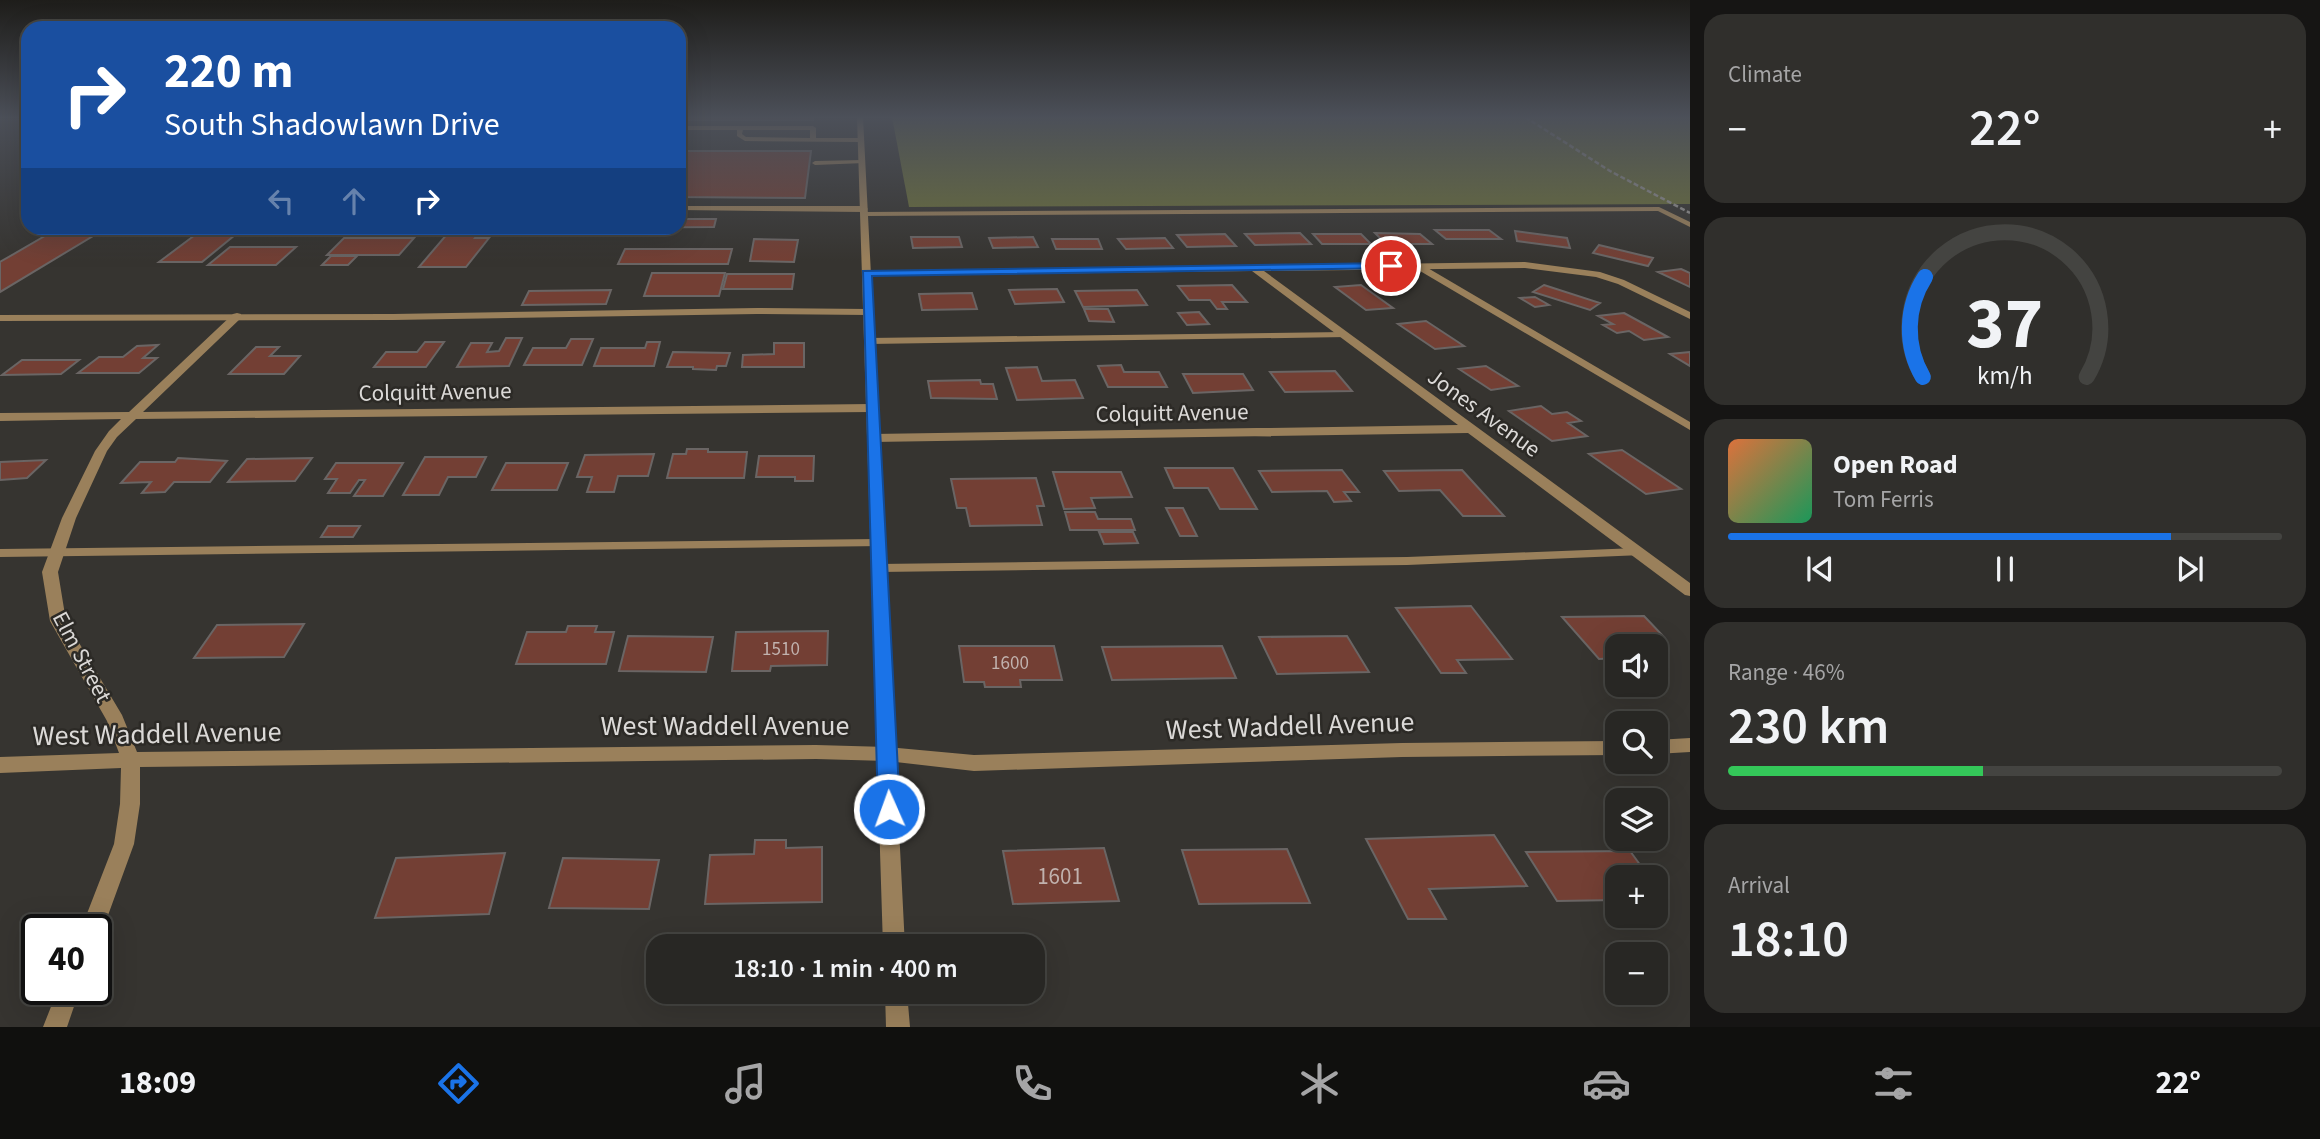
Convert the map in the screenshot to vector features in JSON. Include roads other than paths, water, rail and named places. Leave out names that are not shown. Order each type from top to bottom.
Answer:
[{"type":"street","points":[[862,165],[894,934]]},
{"type":"street","points":[[686,208],[864,212]]},
{"type":"street","points":[[867,273],[1525,265],[1585,271],[1621,282],[1690,316]]},
{"type":"street","name":"Jones Avenue","points":[[1254,268],[1690,591]]},
{"type":"street","name":"Elm Street","points":[[98,914],[124,844],[130,804],[131,760],[116,720],[58,621],[50,572],[69,518],[101,451],[132,416],[237,316]]},
{"type":"street","name":"Colquitt Avenue","points":[[0,417],[871,408]]},
{"type":"street","name":"Colquitt Avenue","points":[[873,438],[1471,429]]},
{"type":"street","points":[[1668,746],[1690,745]]},
{"type":"street","name":"West Waddell Avenue","points":[[0,765],[131,760],[817,752],[887,754],[974,763],[1402,750],[1605,748]]},
{"type":"street","points":[[897,1004],[898,1027]]},
{"type":"street","points":[[55,1027],[63,1005]]},
{"type":"lane","points":[[864,212],[1659,209],[1690,225]]},
{"type":"lane","points":[[1418,266],[1690,428]]},
{"type":"lane","points":[[0,318],[757,310],[868,312]]},
{"type":"lane","points":[[869,341],[1345,335]]},
{"type":"lane","points":[[0,553],[878,543]]},
{"type":"lane","points":[[879,568],[1407,561],[1637,552]]},
{"type":"railway","points":[[1600,165],[1690,213]]}]
